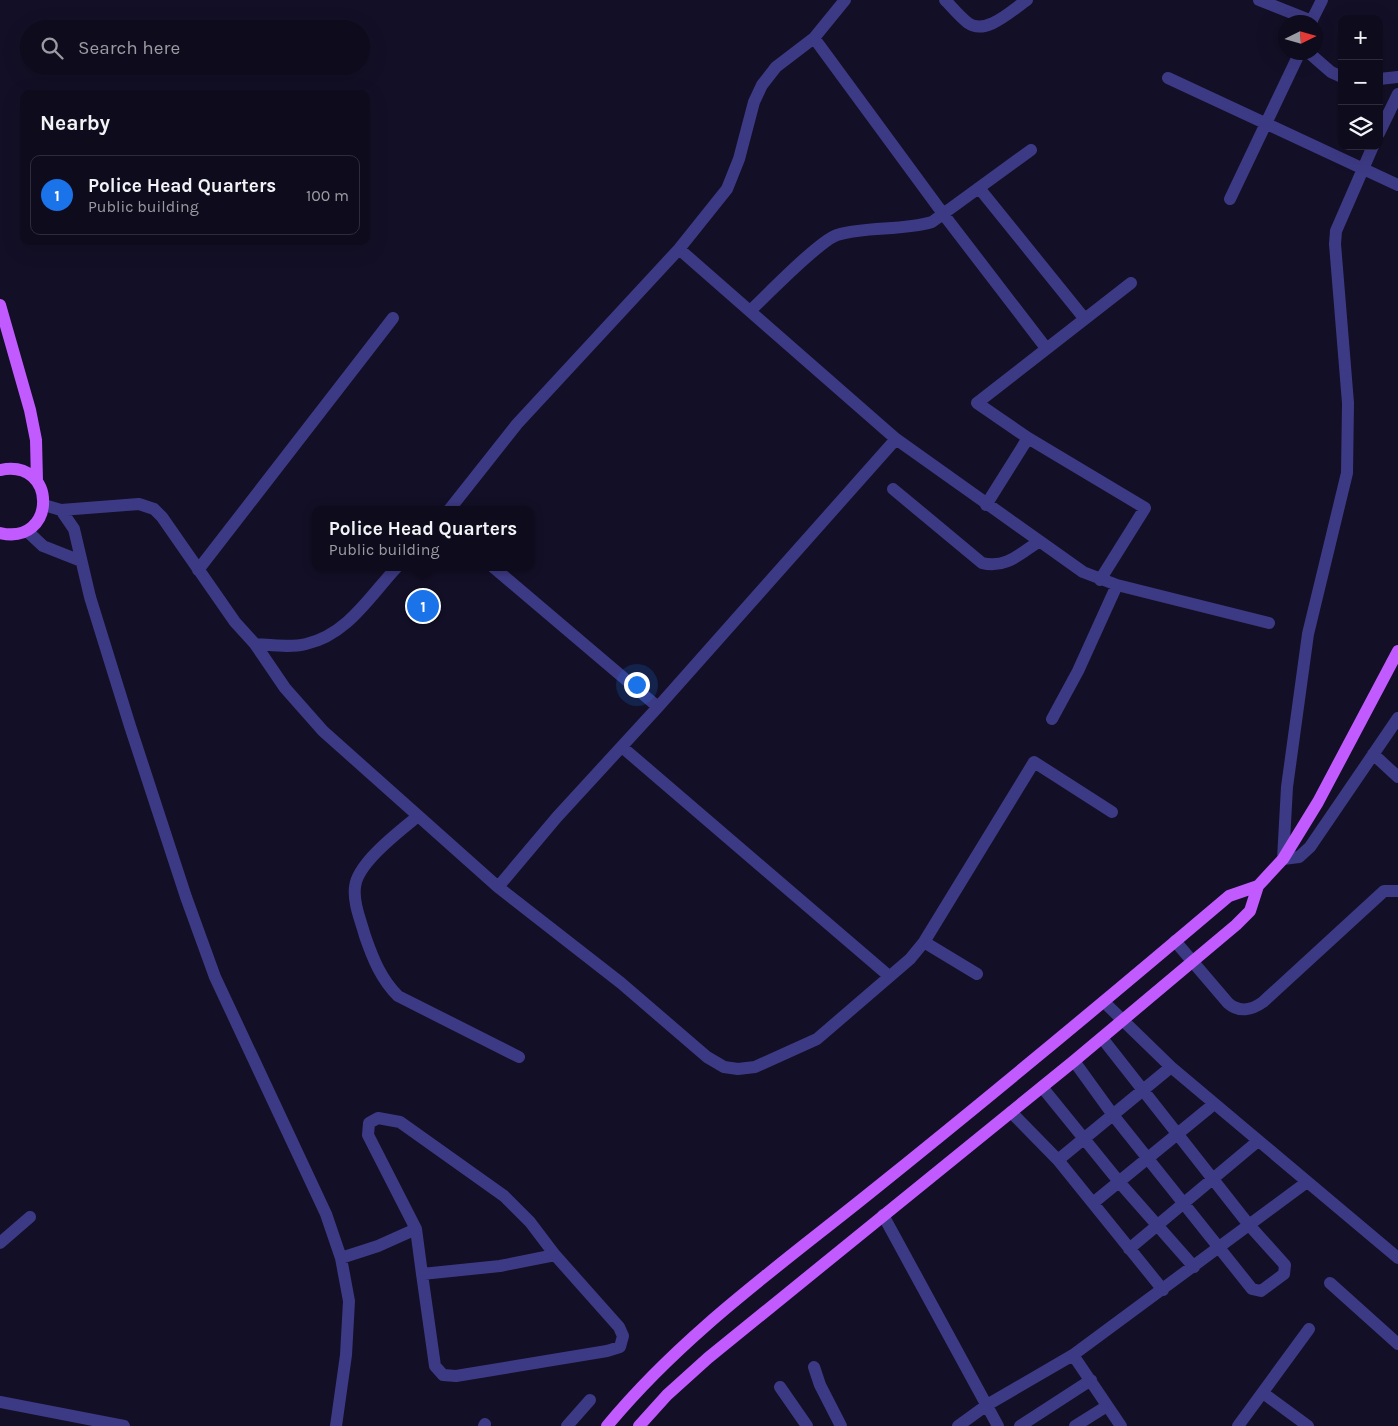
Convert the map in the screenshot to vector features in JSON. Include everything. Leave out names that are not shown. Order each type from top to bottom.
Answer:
[{"type":"main road","points":[[0,306],[30,410],[36,440],[37,481]]},
{"type":"main road","points":[[0,470],[20,469],[37,481],[41,488],[44,505],[35,524],[27,531],[18,534],[0,533]]},
{"type":"main road","points":[[639,1426],[667,1396],[708,1358],[1074,1062],[1122,1019],[1236,925],[1250,911],[1258,886],[1283,859],[1318,802],[1398,651]]},
{"type":"main road","points":[[607,1426],[662,1367],[745,1291],[886,1180],[1104,1002],[1229,896],[1258,886]]},
{"type":"street","points":[[452,506],[517,424],[679,249],[727,189],[739,159],[754,102],[762,85],[776,67],[814,38],[845,0]]},
{"type":"street","points":[[945,0],[968,23],[977,27],[992,23],[1027,0]]},
{"type":"street","points":[[1259,0],[1295,15]]},
{"type":"street","points":[[1315,15],[1322,0]]},
{"type":"street","points":[[814,38],[944,215],[1046,348]]},
{"type":"street","points":[[1230,199],[1296,60]]},
{"type":"street","points":[[1317,60],[1331,72],[1338,75]]},
{"type":"street","points":[[1383,79],[1398,77]]},
{"type":"street","points":[[1168,78],[1266,122],[1362,170],[1398,185]]},
{"type":"street","points":[[1383,124],[1398,94]]},
{"type":"street","points":[[750,311],[827,240],[850,233],[915,227],[932,222],[1031,150]]},
{"type":"street","points":[[1371,150],[1336,231],[1335,244],[1348,403],[1347,473],[1308,634],[1287,787],[1283,859],[1299,857],[1310,847],[1398,718]]},
{"type":"street","points":[[979,188],[1084,318]]},
{"type":"street","points":[[679,249],[896,439],[1063,560],[1100,580],[1269,623]]},
{"type":"street","points":[[1100,580],[1145,508],[1028,438],[977,403],[1131,282]]},
{"type":"street","points":[[198,570],[393,318]]},
{"type":"street","points":[[986,504],[1028,438]]},
{"type":"street","points":[[498,887],[557,816],[658,708],[896,439]]},
{"type":"street","points":[[893,489],[982,563],[990,565],[1011,560],[1038,542]]},
{"type":"street","points":[[44,505],[61,510],[139,504],[154,509],[234,622],[255,644],[284,688],[323,731],[498,887],[621,983],[707,1057],[724,1067],[738,1070],[755,1067],[817,1039],[910,958],[924,942],[1034,762],[1112,812]]},
{"type":"street","points":[[61,510],[74,529],[81,561],[130,726],[186,897],[215,977],[326,1214],[341,1258],[349,1301],[346,1355],[336,1426]]},
{"type":"street","points":[[27,531],[44,546],[81,561]]},
{"type":"street","points":[[255,644],[306,645],[330,637],[358,613],[394,571]]},
{"type":"street","points":[[498,571],[658,708]]},
{"type":"street","points":[[1052,719],[1078,671],[1117,585]]},
{"type":"street","points":[[622,747],[889,976]]},
{"type":"street","points":[[1374,754],[1398,777]]},
{"type":"street","points":[[418,816],[389,840],[364,868],[355,886],[357,909],[371,954],[385,982],[398,996],[519,1057]]},
{"type":"street","points":[[1175,941],[1233,1008],[1241,1010],[1256,1007],[1384,891],[1398,891]]},
{"type":"street","points":[[924,942],[976,974]]},
{"type":"street","points":[[1104,1002],[1171,1067],[1398,1258]]},
{"type":"street","points":[[1074,1062],[1113,1115],[1255,1291],[1261,1291],[1284,1274],[1285,1265],[1249,1225],[1102,1038]]},
{"type":"street","points":[[1058,1160],[1171,1067]]},
{"type":"street","points":[[1042,1087],[1120,1183],[1194,1267]]},
{"type":"street","points":[[1093,1203],[1178,1136],[1214,1104]]},
{"type":"street","points":[[1011,1112],[1058,1160],[1163,1290]]},
{"type":"street","points":[[378,1118],[400,1122],[504,1196],[530,1222],[555,1255],[620,1327],[623,1336],[620,1347],[456,1376],[442,1375],[435,1366],[416,1230],[368,1135],[369,1123],[378,1118]]},
{"type":"street","points":[[1129,1249],[1258,1141]]},
{"type":"street","points":[[958,1426],[987,1405],[1073,1354],[1220,1248],[1306,1182]]},
{"type":"street","points":[[883,1215],[998,1426]]},
{"type":"street","points":[[0,1244],[30,1217]]},
{"type":"street","points":[[341,1258],[378,1246],[416,1230]]},
{"type":"street","points":[[422,1274],[500,1266],[555,1255]]},
{"type":"street","points":[[1330,1283],[1398,1344]]},
{"type":"street","points":[[1238,1426],[1309,1329]]},
{"type":"street","points":[[1073,1354],[1121,1426]]},
{"type":"street","points":[[814,1366],[820,1385],[841,1426]]},
{"type":"street","points":[[1020,1426],[1091,1380]]},
{"type":"street","points":[[780,1386],[807,1426]]},
{"type":"street","points":[[1263,1393],[1308,1426]]},
{"type":"street","points":[[567,1426],[590,1400]]},
{"type":"street","points":[[0,1402],[124,1426]]},
{"type":"street","points":[[1075,1426],[1107,1406]]},
{"type":"place","name":"Police Head Quarters","points":[[423,606]]}]
